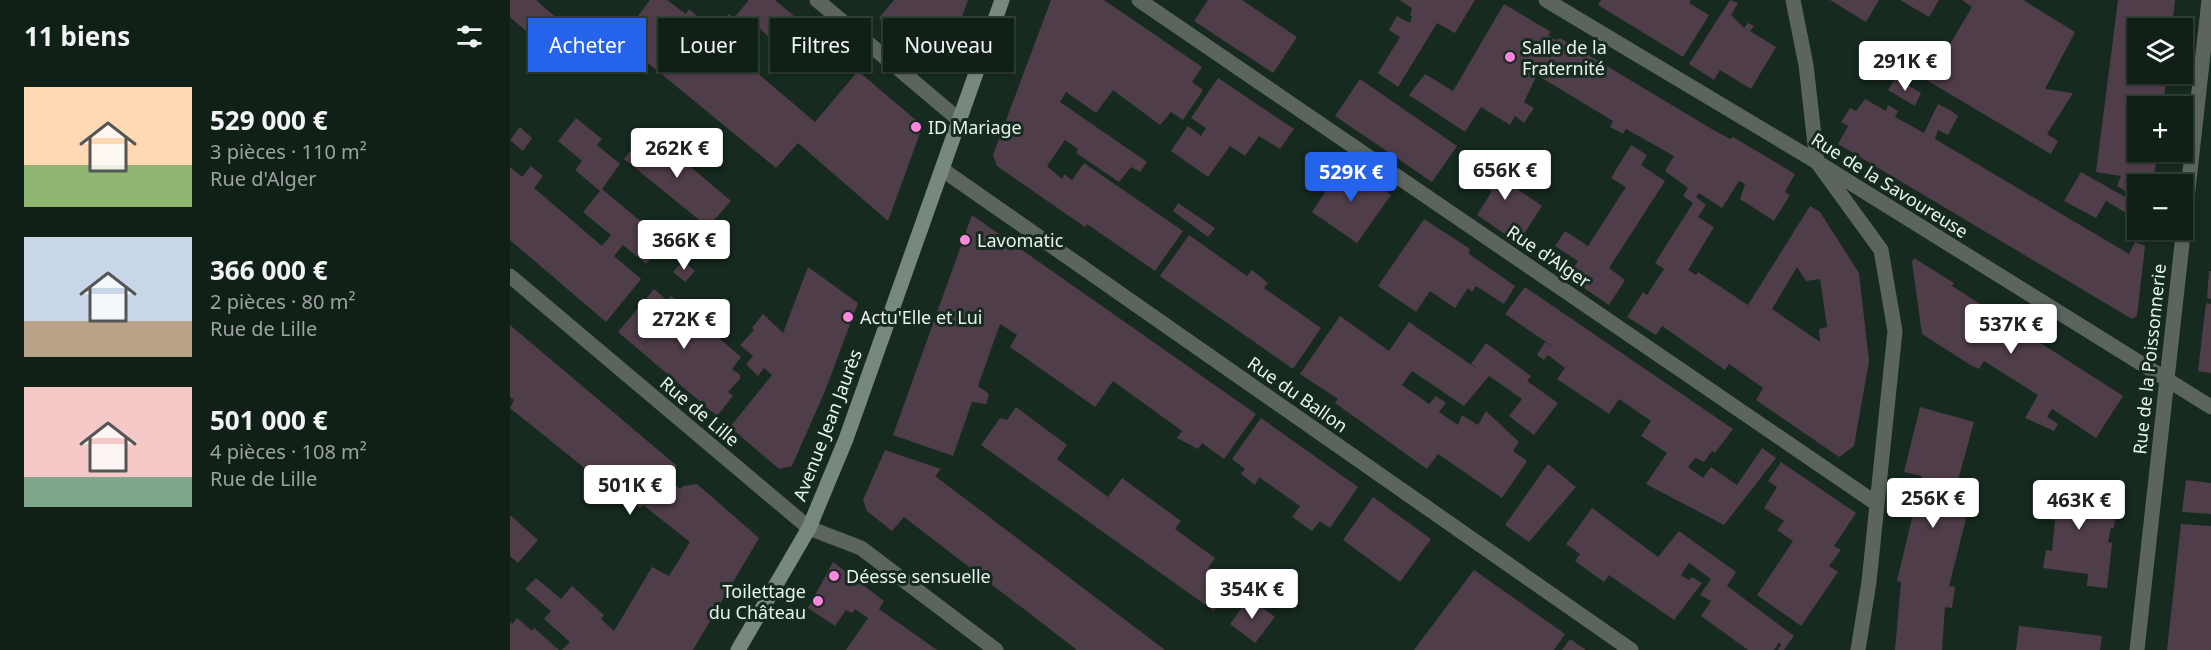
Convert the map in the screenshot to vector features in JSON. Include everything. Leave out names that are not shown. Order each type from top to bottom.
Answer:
[{"type":"main road","name":"Avenue Jean Jaurès","points":[[738,650],[809,528],[846,439],[1002,0]]},
{"type":"street","points":[[817,0],[958,119]]},
{"type":"street","name":"Rue d'Alger","points":[[1139,0],[1878,504]]},
{"type":"street","name":"Rue de la Savoureuse","points":[[1546,0],[1817,162],[2211,407]]},
{"type":"street","points":[[1793,0],[1806,65],[1817,162],[1881,250],[1895,331],[1878,504],[1858,650]]},
{"type":"street","name":"Rue de la Poissonnerie","points":[[2137,650],[2209,0]]},
{"type":"street","name":"Rue du Ballon","points":[[943,170],[1631,650]]},
{"type":"street","name":"Rue de Lille","points":[[510,276],[809,528],[861,548],[996,650]]},
{"type":"building","points":[[510,0],[536,0],[556,18],[528,18],[528,33],[510,17]]},
{"type":"building","points":[[650,0],[667,0],[686,14],[689,9],[700,18],[658,18],[658,71],[646,61],[646,18],[636,18]]},
{"type":"building","points":[[749,0],[775,0],[796,18],[770,18],[770,38],[758,27],[758,18],[734,18]]},
{"type":"building","points":[[894,0],[968,0],[961,18],[883,18],[883,21],[879,18]]},
{"type":"building","points":[[1051,0],[1104,0],[1202,67],[1192,82],[1203,90],[1183,120],[1171,112],[1160,125],[1113,90],[1096,113],[1066,92],[1060,102],[1147,162],[1140,172],[1131,167],[1119,182],[1076,153],[1078,149],[1065,140],[1047,166],[1062,179],[1064,174],[1072,180],[1084,163],[1183,231],[1155,271],[1087,224],[1085,227],[997,166],[993,155]]},
{"type":"building","points":[[1208,0],[1242,0],[1297,37],[1273,73],[1194,21]]},
{"type":"building","points":[[1399,0],[1475,0],[1455,33],[1437,23],[1398,87],[1378,73],[1400,37],[1389,30],[1397,16],[1410,23],[1412,17],[1410,15],[1412,8]]},
{"type":"building","points":[[1601,0],[1691,0],[1689,3],[1709,15],[1683,57],[1598,5]]},
{"type":"building","points":[[1730,0],[1738,3],[1731,15],[1744,28],[1748,23],[1754,26],[1750,31],[1776,47],[1751,89],[1720,70],[1714,80],[1689,64]]},
{"type":"building","points":[[1830,0],[1879,0],[1866,22]]},
{"type":"building","points":[[1900,0],[1939,0],[1929,17]]},
{"type":"building","points":[[1962,0],[2023,0],[2075,32],[2045,89],[2073,93],[2047,134],[2058,141],[2051,154],[1928,81],[1972,7]]},
{"type":"building","points":[[2118,0],[2175,0],[2173,18],[2127,18],[2127,84],[2166,84],[2164,96],[2127,96],[2127,162],[2156,162],[2154,174],[2127,174],[2127,192],[2117,186],[2121,176],[2096,172]]},
{"type":"building","points":[[1504,4],[1551,32],[1548,35],[1556,40],[1560,38],[1710,128],[1730,139],[1733,137],[1795,174],[1785,192],[1790,195],[1774,221],[1740,199],[1745,184],[1739,181],[1722,208],[1699,193],[1696,197],[1706,205],[1698,217],[1714,227],[1688,270],[1696,275],[1698,272],[1748,305],[1810,206],[1820,212],[1859,273],[1869,361],[1854,446],[1839,457],[1756,400],[1763,388],[1729,364],[1725,370],[1662,326],[1656,335],[1627,317],[1643,292],[1647,295],[1664,269],[1655,263],[1693,203],[1683,196],[1688,188],[1665,171],[1674,156],[1626,129],[1623,134],[1610,127],[1613,121],[1537,75],[1524,102],[1534,108],[1524,123],[1515,116],[1510,125],[1481,107],[1465,132],[1409,95],[1425,74],[1453,91]],"holes":[[[1797,267],[1806,281],[1820,279],[1827,327],[1819,329],[1820,342],[1772,309]]]},
{"type":"building","points":[[659,72],[756,72],[815,122],[859,72],[917,121],[920,133],[888,221],[798,143],[776,168]]},
{"type":"building","points":[[1218,78],[1294,129],[1280,149],[1259,136],[1245,156],[1230,146],[1208,177],[1171,151],[1188,126],[1201,136],[1206,128],[1191,118]]},
{"type":"building","points":[[1896,78],[1921,93],[1915,106],[1888,90]]},
{"type":"building","points":[[1360,79],[1457,146],[1432,182],[1335,116]]},
{"type":"building","points":[[1865,99],[1886,111],[1888,105],[1898,111],[1895,117],[1924,133],[1938,104],[1950,110],[1958,116],[1948,135],[1938,130],[1935,139],[2129,254],[2135,242],[2145,246],[2137,316],[2132,319],[1838,144],[1848,126],[1841,122],[1850,108],[1856,111]]},
{"type":"building","points":[[576,118],[602,139],[597,145],[620,164],[602,189],[665,242],[646,264],[623,245],[614,256],[641,279],[606,322],[510,240],[510,167],[522,177],[531,166],[543,176],[534,188],[602,246],[611,235],[583,212],[600,191],[575,170],[582,161],[558,141]]},
{"type":"building","points":[[520,127],[532,138],[523,151],[510,140]]},
{"type":"building","points":[[647,130],[731,201],[708,227],[624,159]]},
{"type":"building","points":[[1631,145],[1647,155],[1641,165],[1665,181],[1609,268],[1625,280],[1609,305],[1568,277],[1578,261],[1555,246],[1565,231],[1588,246],[1626,187],[1611,178]]},
{"type":"building","points":[[1491,153],[1511,167],[1503,179],[1542,206],[1518,243],[1477,215],[1492,191],[1472,180]]},
{"type":"building","points":[[1344,164],[1391,195],[1357,243],[1312,212]]},
{"type":"building","points":[[2081,172],[2127,198],[2127,213],[2106,201],[2096,218],[2064,201]]},
{"type":"building","points":[[1178,203],[1215,228],[1208,237],[1173,211]]},
{"type":"building","points":[[972,215],[1256,414],[1224,459],[1202,443],[1198,449],[1177,438],[1182,431],[1113,381],[1095,407],[1010,347],[1017,335],[1000,324],[978,386],[989,394],[986,404],[972,402],[953,456],[893,435]]},
{"type":"building","points":[[1424,219],[1470,249],[1469,254],[1515,286],[1504,304],[1476,286],[1472,292],[1468,288],[1455,308],[1430,291],[1416,312],[1378,286]]},
{"type":"building","points":[[1189,235],[1247,276],[1252,270],[1268,283],[1264,288],[1321,328],[1293,369],[1160,276]]},
{"type":"building","points":[[1914,258],[1954,283],[1952,286],[2123,396],[2096,438],[2052,409],[2047,417],[2058,424],[2054,431],[2025,418],[2038,395],[1984,361],[1979,369],[1972,366],[1922,334],[1912,262]]},
{"type":"building","points":[[683,261],[695,271],[685,282],[673,272]]},
{"type":"building","points":[[808,267],[858,303],[825,391],[792,466],[779,469],[730,427],[772,375],[764,368],[758,376],[746,364],[753,356],[740,345],[754,330],[752,328],[763,314],[783,333]]},
{"type":"building","points":[[2209,271],[2211,271],[2211,299],[2207,298]]},
{"type":"building","points":[[1525,287],[1733,429],[1715,453],[1712,451],[1704,462],[1695,458],[1688,467],[1703,478],[1711,467],[1737,485],[1762,448],[1776,458],[1724,525],[1646,484],[1667,453],[1641,436],[1651,421],[1619,399],[1609,414],[1557,379],[1565,368],[1548,355],[1544,360],[1537,355],[1545,342],[1555,348],[1505,314]]},
{"type":"building","points":[[654,289],[667,300],[671,296],[686,308],[682,313],[708,336],[712,332],[741,357],[732,369],[740,375],[740,379],[728,392],[733,396],[717,416],[618,332]]},
{"type":"building","points":[[2206,303],[2211,304],[2211,373],[2198,371]]},
{"type":"building","points":[[1340,316],[1389,351],[1409,322],[1480,371],[1471,364],[1486,343],[1531,376],[1527,381],[1558,403],[1534,435],[1509,416],[1522,399],[1489,376],[1464,406],[1412,371],[1402,385],[1429,404],[1436,396],[1446,403],[1439,412],[1458,425],[1462,415],[1478,425],[1486,411],[1519,442],[1513,451],[1527,461],[1502,498],[1438,454],[1427,469],[1335,403],[1338,399],[1300,374]]},
{"type":"building","points":[[510,325],[677,466],[667,478],[680,489],[683,486],[697,484],[759,538],[693,650],[562,650],[570,642],[544,619],[551,611],[525,589],[536,578],[561,599],[572,586],[604,615],[601,619],[614,631],[652,567],[669,576],[690,542],[643,505],[640,508],[597,471],[592,474],[510,408],[514,400],[510,397]]},
{"type":"building","points":[[1016,407],[1067,445],[1057,459],[1108,497],[1122,478],[1181,521],[1175,529],[1215,558],[1208,568],[1233,586],[1214,611],[981,445],[1000,418],[1007,420]]},
{"type":"building","points":[[1920,407],[1974,422],[1957,484],[1974,487],[1949,586],[1955,587],[1952,608],[1945,607],[1942,650],[1895,650],[1901,582],[1897,581],[1922,476],[1904,472]]},
{"type":"building","points":[[1261,418],[1358,487],[1330,528],[1320,521],[1312,531],[1292,517],[1300,506],[1259,477],[1255,485],[1241,474],[1245,469],[1232,459]]},
{"type":"building","points":[[885,450],[941,469],[935,476],[1165,650],[1077,650],[904,517],[892,531],[867,511],[863,500]]},
{"type":"building","points":[[1781,462],[1856,513],[1834,546],[1841,550],[1829,566],[1838,572],[1801,626],[1757,595],[1793,541],[1777,530],[1784,521],[1764,508],[1777,487],[1768,481]]},
{"type":"building","points":[[1548,464],[1576,487],[1529,542],[1505,525]]},
{"type":"building","points":[[2186,480],[2211,483],[2211,514],[2182,512]]},
{"type":"building","points":[[2038,485],[2118,494],[2114,528],[2111,528],[2108,542],[2112,543],[2107,588],[2087,586],[2088,574],[2043,568],[2046,550],[2052,551],[2055,520],[2033,517]]},
{"type":"building","points":[[1373,497],[1431,539],[1400,582],[1343,540]]},
{"type":"building","points":[[1592,508],[1658,557],[1679,531],[1736,572],[1727,586],[1794,636],[1784,650],[1778,650],[1781,645],[1779,642],[1774,650],[1748,650],[1701,616],[1711,601],[1700,595],[1711,579],[1689,563],[1681,575],[1689,580],[1692,577],[1702,583],[1674,620],[1609,575],[1604,582],[1575,561],[1580,554],[1566,544]]},
{"type":"building","points":[[510,515],[538,540],[518,563],[510,556]]},
{"type":"building","points":[[2181,524],[2211,526],[2211,650],[2167,650]]},
{"type":"building","points":[[833,562],[884,601],[879,609],[937,650],[846,650],[868,618],[855,609],[852,613],[846,610],[835,626],[808,608]]},
{"type":"building","points":[[1474,570],[1565,634],[1554,650],[1414,650]]},
{"type":"building","points":[[1249,598],[1275,617],[1255,643],[1230,624]]},
{"type":"building","points":[[517,618],[532,631],[534,628],[559,650],[510,650],[510,622],[512,624]]},
{"type":"building","points":[[2019,626],[2102,636],[2100,650],[2016,650]]},
{"type":"building","points":[[1570,639],[1586,650],[1562,650]]},
{"type":"place","name":"Salle de la Fraternité","points":[[1510,57]]},
{"type":"place","name":"ID Mariage","points":[[916,127]]},
{"type":"place","name":"Lavomatic","points":[[965,240]]},
{"type":"place","name":"Actu'Elle et Lui","points":[[848,317]]},
{"type":"place","name":"Déesse sensuelle","points":[[834,576]]},
{"type":"place","name":"Toilettage du Château","points":[[818,601]]}]
